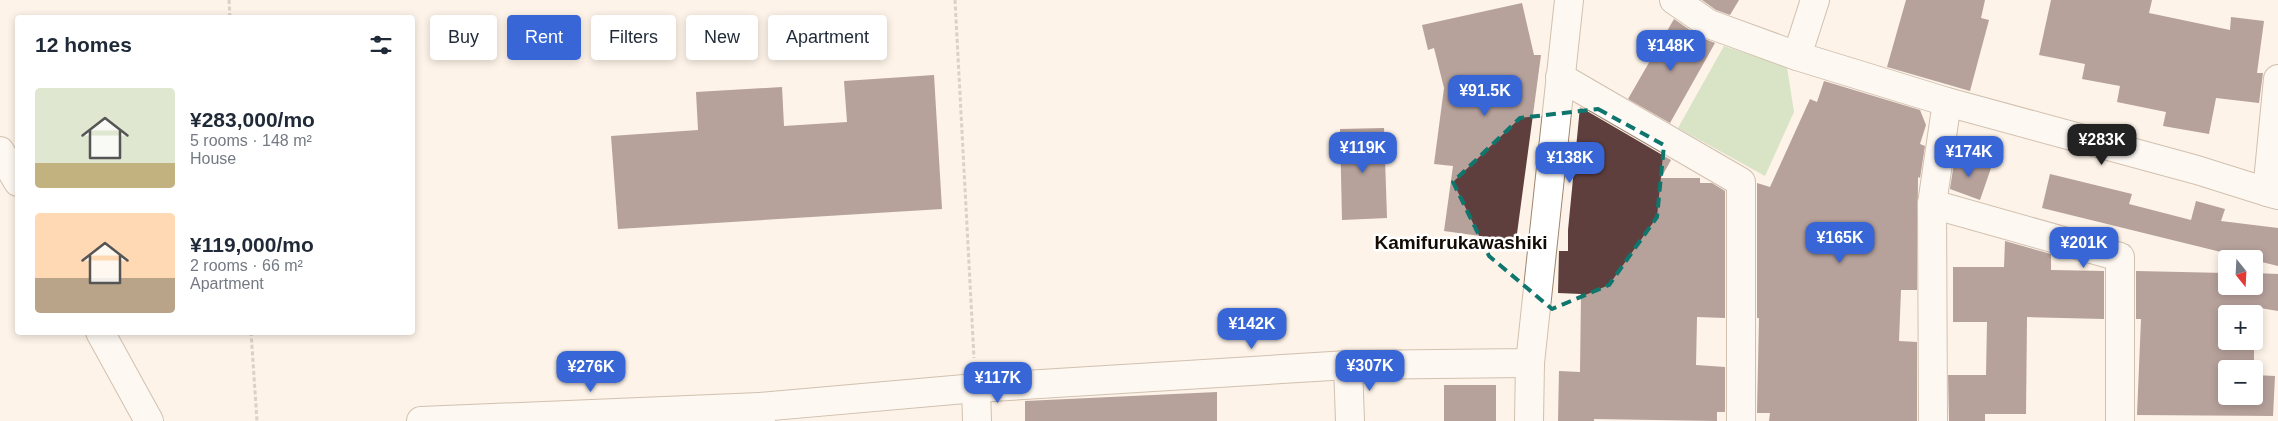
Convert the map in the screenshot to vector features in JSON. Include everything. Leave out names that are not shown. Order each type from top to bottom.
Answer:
[{"type":"street","points":[[1529,421],[1530,363],[1560,77],[1570,0]]},
{"type":"street","points":[[1674,0],[1709,24],[1797,56],[1947,102],[2197,170],[2272,193],[2278,79]]},
{"type":"street","points":[[1797,56],[1815,0]]},
{"type":"street","points":[[1560,77],[1742,182],[1741,421]]},
{"type":"street","points":[[1933,421],[1932,204],[1947,102]]},
{"type":"street","points":[[0,151],[15,177]]},
{"type":"street","points":[[1932,204],[2120,257],[2120,421]]},
{"type":"street","points":[[102,335],[149,421]]},
{"type":"street","points":[[423,421],[760,414],[976,388],[1348,366],[1530,363]]},
{"type":"street","points":[[1348,366],[1350,421]]},
{"type":"street","points":[[976,388],[978,421]]},
{"type":"path","points":[[229,0],[230,15]]},
{"type":"path","points":[[956,0],[976,388]]},
{"type":"path","points":[[251,335],[257,421]]},
{"type":"highlighted area","points":[[1598,109],[1664,145],[1657,217],[1609,285],[1552,309],[1489,256],[1453,182],[1520,118]]},
{"type":"green space","points":[[1724,46],[1787,67],[1794,112],[1765,176],[1678,128]]},
{"type":"building","points":[[1702,0],[1739,0],[1730,15],[1716,10]]},
{"type":"building","points":[[1906,0],[1985,0],[1981,18],[1989,20],[1970,91],[1887,67]]},
{"type":"building","points":[[2051,0],[2152,0],[2149,13],[2230,30],[2231,17],[2264,21],[2257,73],[2263,73],[2259,103],[2216,98],[2209,134],[2163,126],[2166,112],[2117,102],[2120,86],[2082,79],[2085,64],[2039,55]]},
{"type":"building","points":[[1522,3],[1534,55],[1541,55],[1516,241],[1444,231],[1453,166],[1434,164],[1444,88],[1434,48],[1428,50],[1422,25]]},
{"type":"building","points":[[1674,19],[1700,37],[1715,43],[1670,123],[1628,99]]},
{"type":"building","points":[[934,75],[942,209],[618,229],[611,136],[698,130],[696,92],[782,87],[784,126],[847,122],[844,81]]},
{"type":"building","points":[[1824,81],[1920,110],[1926,125],[1920,144],[1925,146],[1920,178],[1918,177],[1917,290],[1901,290],[1899,341],[1917,342],[1917,421],[1769,421],[1770,413],[1757,413],[1759,318],[1757,318],[1757,183],[1770,187],[1810,99],[1817,102]]},
{"type":"building","points":[[1580,107],[1671,160],[1661,178],[1700,178],[1700,183],[1712,183],[1725,191],[1725,318],[1697,317],[1696,365],[1725,367],[1725,412],[1717,412],[1717,421],[1594,419],[1594,421],[1558,421],[1559,371],[1580,372],[1581,294],[1558,293],[1559,251],[1568,251],[1568,230]]},
{"type":"building","points":[[1384,128],[1387,218],[1342,220],[1340,129]]},
{"type":"building","points":[[1955,156],[1991,168],[1980,200],[1950,189]]},
{"type":"building","points":[[2050,174],[2132,194],[2129,204],[2191,220],[2196,201],[2225,209],[2221,221],[2278,228],[2278,266],[2263,262],[2263,250],[2218,251],[2042,208]]},
{"type":"building","points":[[2005,241],[2051,254],[2051,270],[2104,271],[2104,319],[2027,317],[2026,414],[1985,414],[1985,421],[1949,421],[1948,375],[1986,375],[1987,322],[1953,322],[1953,267],[2004,267]]},
{"type":"building","points":[[2136,271],[2218,273],[2218,295],[2263,295],[2263,273],[2278,274],[2278,311],[2263,308],[2263,305],[2218,305],[2218,350],[2254,350],[2254,360],[2218,360],[2218,405],[2263,405],[2263,375],[2275,376],[2273,416],[2137,415],[2141,319],[2136,319]]},
{"type":"building","points":[[1444,385],[1496,385],[1496,421],[1444,421]]},
{"type":"building","points":[[1217,392],[1217,421],[1025,421],[1025,401]]},
{"type":"district","name":"Kamifurukawashiki","points":[[1461,242]]}]
